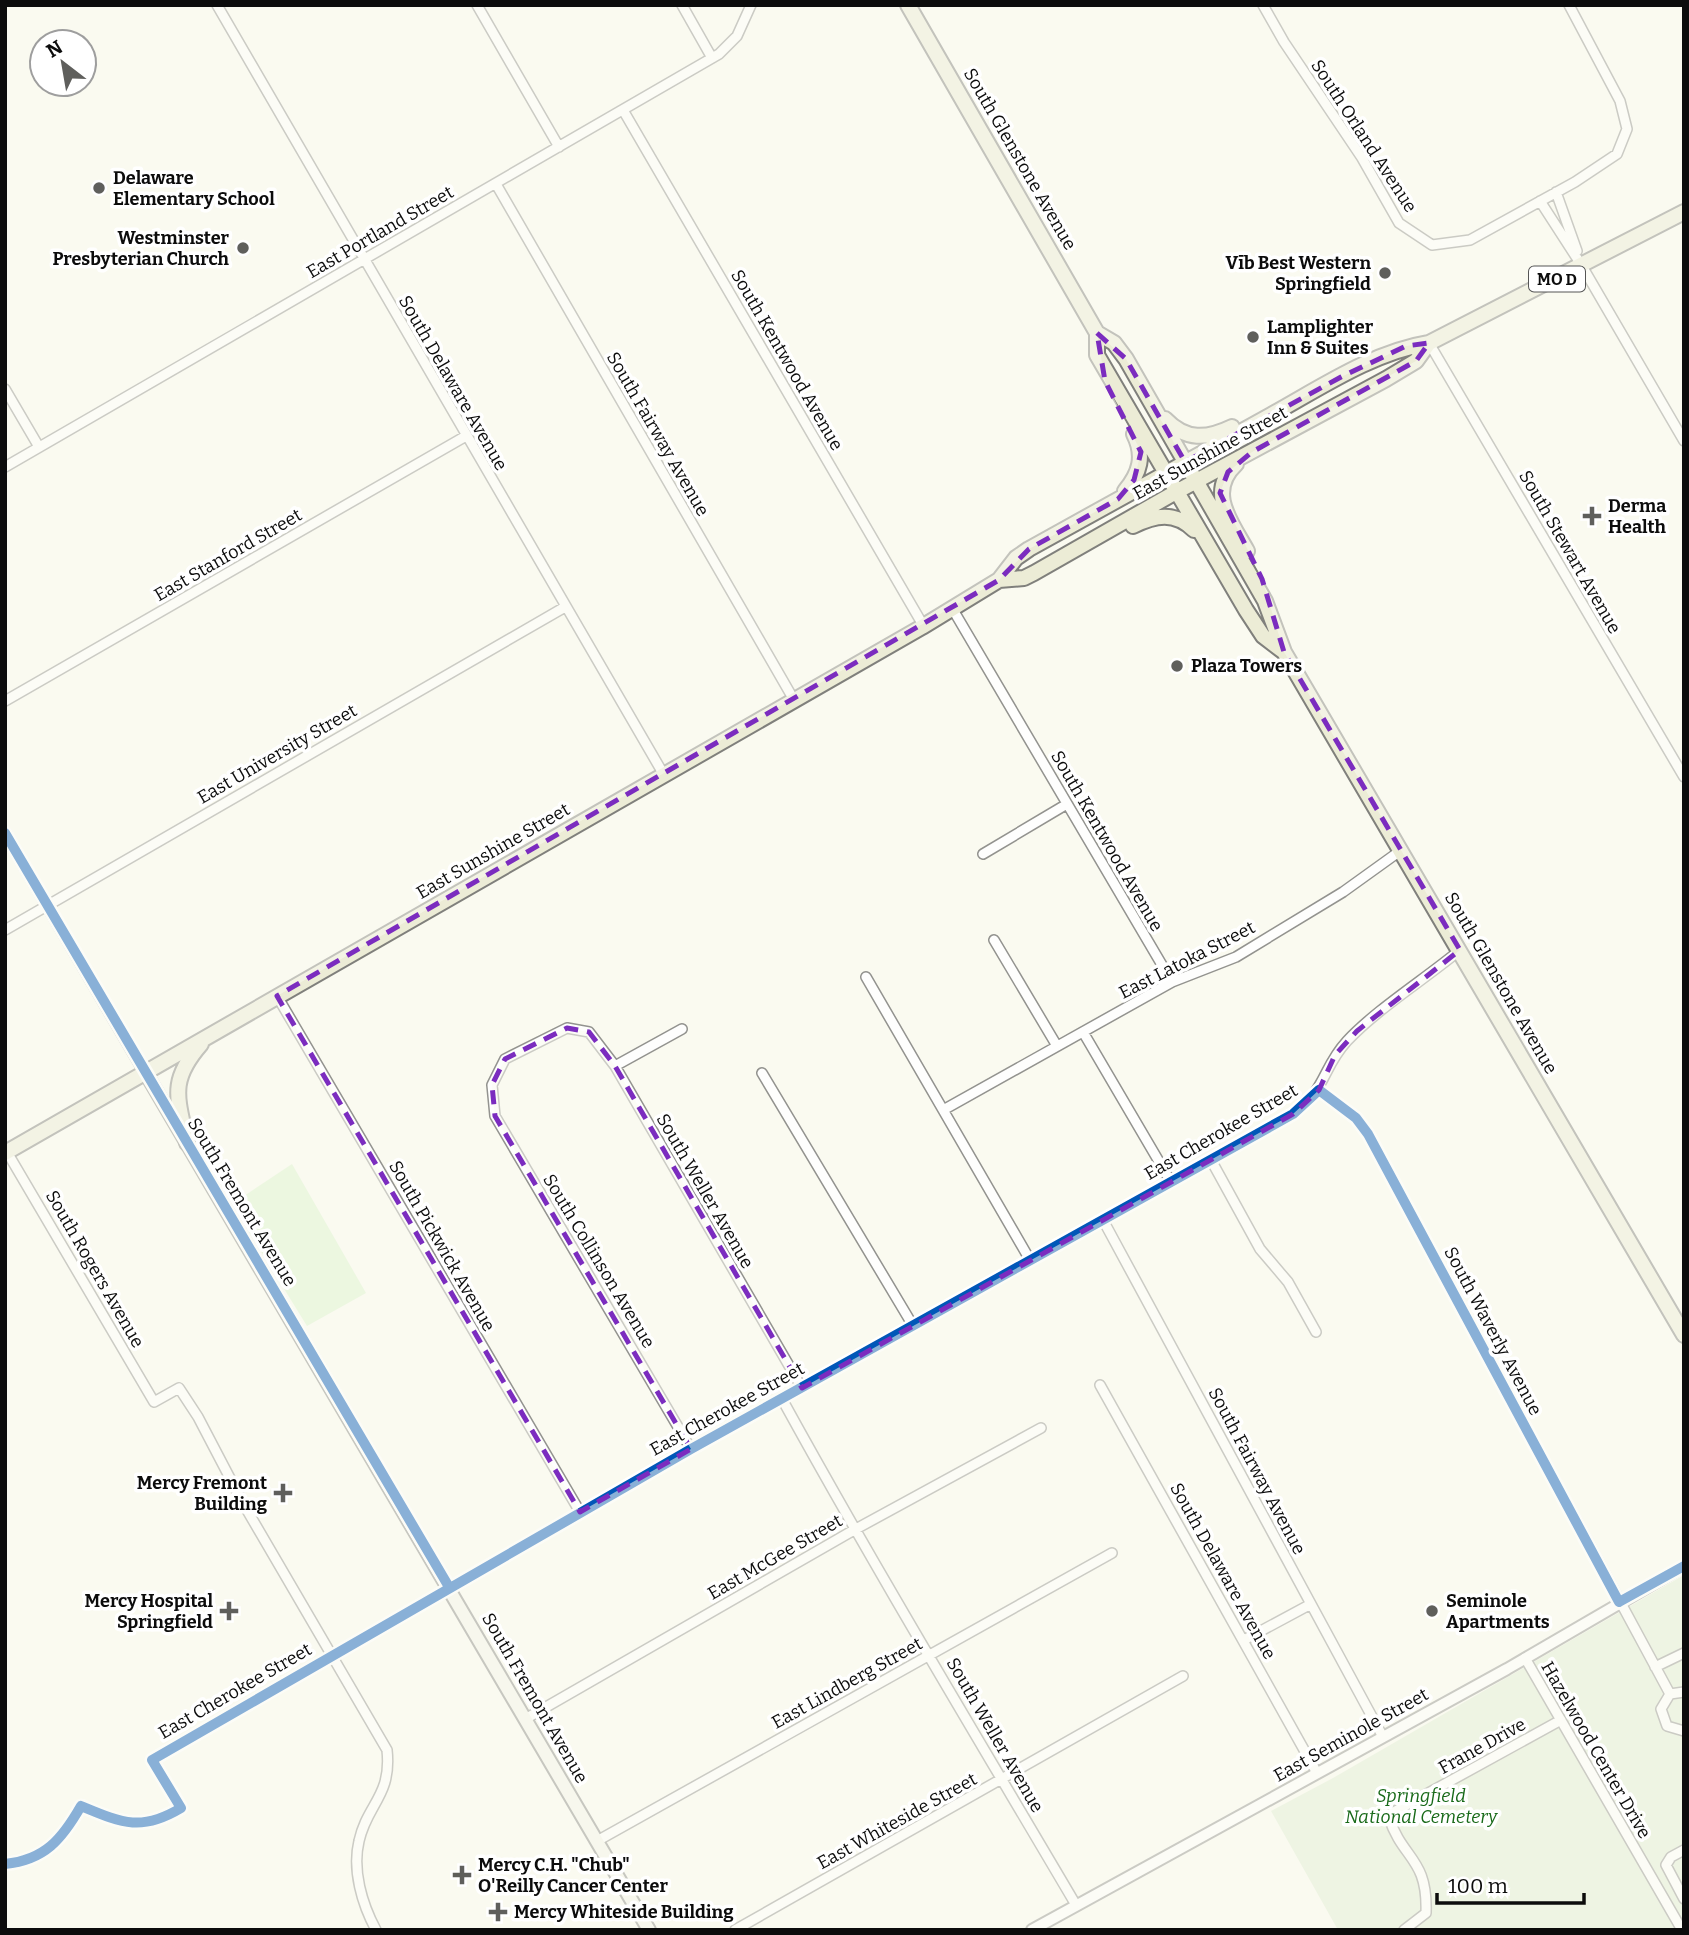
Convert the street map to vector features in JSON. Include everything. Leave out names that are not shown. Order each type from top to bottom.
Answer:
[{"type":"main road","name":"South Glenstone Avenue","points":[[908,5],[1097,333],[1114,343],[1126,359],[1265,601],[1284,652],[1684,1335]]},
{"type":"main road","name":"East Sunshine Street","points":[[6,1153],[952,608],[999,580],[1016,558],[1029,549],[1118,499],[1341,377],[1406,346],[1429,343],[1684,212]]},
{"type":"main road","name":"South Glenstone Avenue","points":[[1097,333],[1097,355],[1175,492],[1263,636],[1284,652]]},
{"type":"main road","name":"East Sunshine Street","points":[[999,580],[1024,578],[1034,573],[1175,492],[1416,361],[1429,343]]},
{"type":"main road","points":[[1104,367],[1105,381],[1141,452],[1137,474],[1118,499]]},
{"type":"main road","points":[[1153,406],[1176,430],[1192,437],[1204,437],[1341,377]]},
{"type":"main road","points":[[1252,452],[1228,472],[1220,493],[1224,509],[1262,579],[1265,601]]},
{"type":"main road","points":[[1034,573],[1060,566],[1153,517],[1183,520],[1204,541]]},
{"type":"main road","points":[[187,1143],[178,1081],[183,1066],[207,1037]]},
{"type":"main road","name":"South Fremont Avenue","points":[[145,1072],[527,1718],[649,1930]]},
{"type":"street","name":"South Delaware Avenue","points":[[217,5],[664,775]]},
{"type":"street","points":[[477,5],[559,147]]},
{"type":"street","points":[[682,5],[712,58]]},
{"type":"street","name":"East Portland Street","points":[[5,467],[712,58],[737,36],[751,5]]},
{"type":"street","name":"South Orland Avenue","points":[[1264,5],[1284,42],[1362,158],[1399,223],[1432,245],[1470,240],[1617,154],[1626,128],[1620,101],[1569,5]]},
{"type":"street","name":"South Kentwood Avenue","points":[[624,110],[923,625]]},
{"type":"street","name":"South Fairway Avenue","points":[[496,184],[794,700]]},
{"type":"street","points":[[1556,192],[1582,266]]},
{"type":"street","points":[[1540,201],[1582,266],[1684,441]]},
{"type":"street","name":"South Stewart Avenue","points":[[1429,343],[1684,778]]},
{"type":"street","points":[[5,389],[39,447]]},
{"type":"street","name":"East Stanford Street","points":[[5,701],[466,436]]},
{"type":"street","name":"East University Street","points":[[5,930],[565,607]]},
{"type":"street","name":"South Kentwood Avenue","points":[[952,608],[1172,982]]},
{"type":"street","points":[[983,854],[1067,804]]},
{"type":"street","name":"South Fremont Avenue","points":[[5,833],[145,1072]]},
{"type":"street","name":"East Latoka Street","points":[[945,1109],[1172,982],[1236,957],[1343,892],[1400,851]]},
{"type":"street","points":[[994,940],[1057,1046]]},
{"type":"street","name":"East Cherokee Street","points":[[5,1864],[43,1855],[63,1837],[81,1806],[119,1821],[143,1825],[163,1819],[181,1808],[152,1760],[691,1449],[1293,1114],[1319,1090],[1335,1055],[1357,1031],[1460,950]]},
{"type":"street","points":[[866,977],[945,1109],[1030,1260]]},
{"type":"street","name":"South Pickwick Avenue","points":[[277,996],[580,1512]]},
{"type":"street","name":"South Weller Avenue","points":[[492,1085],[505,1059],[567,1028],[589,1032],[615,1066],[802,1388]]},
{"type":"street","points":[[615,1066],[682,1029]]},
{"type":"street","points":[[1083,1032],[1171,1182]]},
{"type":"street","points":[[762,1073],[912,1324]]},
{"type":"street","name":"South Collinson Avenue","points":[[492,1085],[495,1116],[691,1449]]},
{"type":"street","name":"South Waverly Avenue","points":[[1319,1090],[1356,1118],[1368,1134],[1670,1694]]},
{"type":"street","name":"South Rogers Avenue","points":[[6,1153],[154,1402],[178,1388],[198,1416],[244,1505],[331,1655]]},
{"type":"street","points":[[1211,1160],[1260,1249],[1288,1282],[1315,1332]]},
{"type":"street","name":"South Fairway Avenue","points":[[1103,1220],[1383,1737]]},
{"type":"street","name":"South Delaware Avenue","points":[[1100,1385],[1317,1773]]},
{"type":"street","name":"South Weller Avenue","points":[[782,1399],[854,1530],[930,1654],[1076,1905]]},
{"type":"street","name":"East McGee Street","points":[[527,1718],[854,1530],[1041,1428]]},
{"type":"street","name":"East Lindberg Street","points":[[597,1841],[1112,1553]]},
{"type":"street","name":"East Seminole Street","points":[[1032,1930],[1525,1658],[1684,1566]]},
{"type":"street","points":[[1244,1640],[1311,1604]]},
{"type":"street","points":[[1655,1667],[1684,1653]]},
{"type":"street","points":[[331,1655],[387,1750],[389,1773],[359,1840],[357,1875],[368,1915],[376,1930]]},
{"type":"street","name":"Hazelwood Center Drive","points":[[1525,1658],[1682,1930]]},
{"type":"street","name":"East Whiteside Street","points":[[735,1930],[1183,1676]]},
{"type":"street","points":[[1684,1692],[1670,1694],[1662,1703],[1661,1715],[1667,1726],[1684,1731]]},
{"type":"street","name":"Frane Drive","points":[[1404,1930],[1426,1913],[1427,1894],[1418,1864],[1393,1828],[1390,1818],[1392,1813],[1561,1720]]},
{"type":"street","points":[[1684,1850],[1666,1861],[1668,1871],[1684,1899]]},
{"type":"highlighted area","points":[[1097,333],[1126,359],[1185,462],[1341,377],[1406,346],[1429,343],[1416,361],[1252,452],[1228,472],[1220,493],[1262,579],[1284,652],[1460,950],[1357,1031],[1335,1055],[1319,1090],[1293,1114],[802,1388],[615,1066],[589,1032],[567,1028],[505,1059],[492,1085],[495,1116],[691,1449],[580,1512],[277,996],[999,580],[1029,549],[1118,499],[1134,480],[1141,452],[1105,381]]},
{"type":"green space","points":[[292,1164],[366,1293],[307,1326],[246,1227],[238,1200]]},
{"type":"green space","name":"Springfield National Cemetery","points":[[1684,1575],[1684,1930],[1338,1930],[1271,1811],[1333,1778]]},
{"type":"cycle path","points":[[5,833],[449,1587]]},
{"type":"cycle path","points":[[5,1864],[42,1853],[59,1838],[81,1806],[108,1817],[131,1822],[154,1820],[181,1808],[152,1760],[691,1449],[1293,1114],[1319,1090],[1356,1118],[1368,1134],[1619,1602],[1684,1566]]},
{"type":"place","name":"Delaware Elementary School","points":[[99,188]]},
{"type":"place","name":"Westminster Presbyterian Church","points":[[243,248]]},
{"type":"place","name":"Vīb Best Western Springfield","points":[[1385,273]]},
{"type":"place","name":"Lamplighter Inn & Suites","points":[[1253,337]]},
{"type":"place","name":"Derma Health","points":[[1592,516]]},
{"type":"place","name":"Plaza Towers","points":[[1177,666]]},
{"type":"place","name":"Mercy Fremont Building","points":[[283,1493]]},
{"type":"place","name":"Mercy Hospital Springfield","points":[[229,1611]]},
{"type":"place","name":"Seminole Apartments","points":[[1432,1611]]},
{"type":"place","name":"Mercy C.H. \"Chub\" O'Reilly Cancer Center","points":[[462,1875]]},
{"type":"place","name":"Mercy Whiteside Building","points":[[498,1912]]}]
